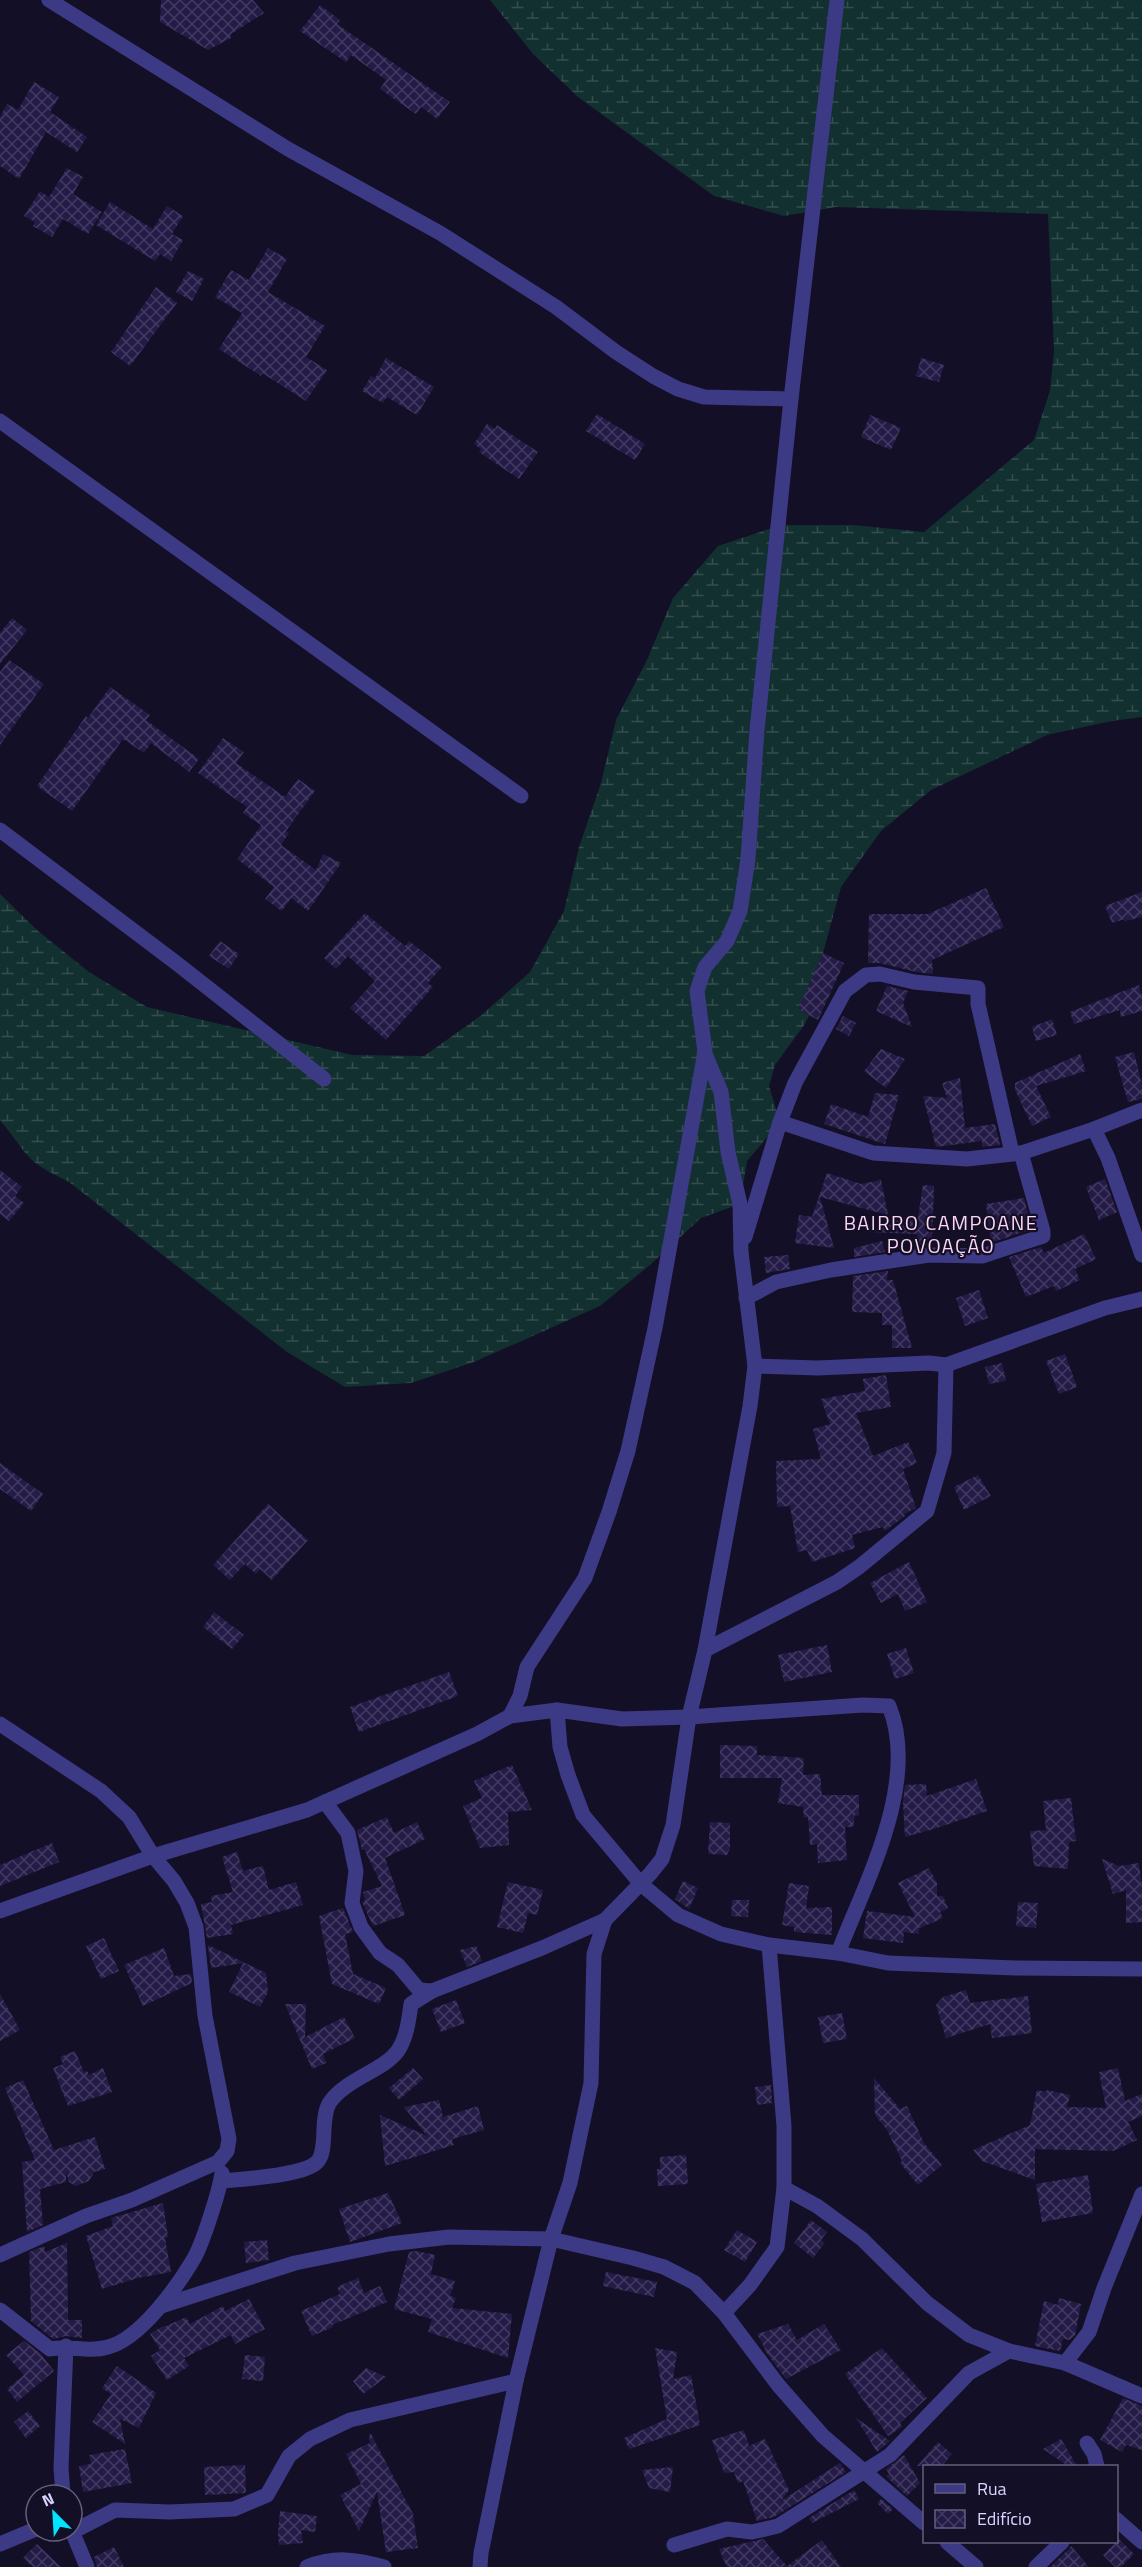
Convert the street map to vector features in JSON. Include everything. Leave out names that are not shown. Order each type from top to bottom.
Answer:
[{"type":"street","points":[[49,0],[288,149],[440,233],[556,307],[616,352],[653,376],[678,389],[704,397],[791,399]]},
{"type":"street","points":[[221,2181],[281,2174],[315,2165],[321,2158],[325,2112],[330,2102],[342,2088],[388,2060],[399,2049],[408,2025],[411,2004],[432,1991],[542,1948],[605,1920],[662,1859],[673,1825],[689,1718],[705,1650],[750,1406],[755,1366],[741,1252],[740,1204],[728,1152],[721,1092],[705,1052],[697,991],[705,967],[727,941],[740,910],[748,859],[757,730],[791,399],[837,0]]},
{"type":"street","points":[[0,421],[521,796]]},
{"type":"street","points":[[0,830],[175,962],[324,1079]]},
{"type":"street","points":[[741,1252],[780,1122],[795,1083],[845,991],[866,975],[895,976],[914,982],[978,987],[978,1004],[1016,1153],[1043,1236],[982,1256],[928,1255],[831,1270],[776,1282],[746,1298]]},
{"type":"street","points":[[510,1716],[520,1696],[527,1667],[585,1578],[628,1451],[655,1329],[705,1052]]},
{"type":"street","points":[[780,1122],[873,1153],[967,1159],[1016,1153],[1094,1129],[1142,1110]]},
{"type":"street","points":[[1094,1129],[1108,1158],[1142,1255]]},
{"type":"street","points":[[755,1366],[818,1368],[929,1363],[946,1365],[1105,1308],[1142,1299]]},
{"type":"street","points":[[705,1650],[837,1582],[859,1567],[927,1511],[944,1453],[946,1365]]},
{"type":"street","points":[[0,1911],[153,1856],[307,1810],[477,1734],[510,1716],[557,1710],[622,1719],[689,1718],[863,1705],[889,1706],[897,1724],[900,1764],[891,1813],[874,1863],[838,1953]]},
{"type":"street","points":[[557,1710],[560,1747],[567,1775],[583,1815],[641,1884],[678,1915],[722,1934],[769,1945],[838,1953],[888,1963],[1015,1968],[1142,1969]]},
{"type":"street","points":[[0,1724],[101,1791],[129,1817],[153,1856],[187,1903],[196,1927],[206,2016],[229,2139],[221,2181],[195,2258],[161,2306],[128,2337],[110,2347],[86,2350],[66,2346],[50,2349],[0,2310]]},
{"type":"street","points":[[325,1802],[348,1833],[356,1871],[352,1903],[362,1927],[380,1953],[398,1965],[418,1990],[432,1991]]},
{"type":"street","points":[[480,2567],[516,2381],[551,2239],[570,2183],[591,2083],[594,1954],[605,1920]]},
{"type":"street","points":[[724,2313],[750,2285],[777,2247],[784,2188],[784,2126],[769,1945]]},
{"type":"street","points":[[0,2255],[86,2216],[193,2175],[224,2157]]},
{"type":"street","points":[[784,2188],[817,2206],[862,2239],[927,2303],[969,2335],[1008,2351],[1065,2362],[1142,2396]]},
{"type":"street","points":[[1065,2362],[1089,2332],[1142,2194]]},
{"type":"street","points":[[161,2306],[295,2263],[389,2244],[449,2237],[551,2239],[664,2266],[695,2283],[724,2313],[779,2386],[823,2436],[923,2522]]},
{"type":"street","points":[[63,2483],[66,2346]]},
{"type":"street","points":[[674,2546],[727,2529],[752,2532],[778,2526],[890,2455],[969,2373],[1008,2351]]},
{"type":"street","points":[[84,2525],[115,2510],[234,2509],[267,2495],[289,2456],[310,2439],[350,2420],[516,2381]]},
{"type":"street","points":[[1087,2443],[1094,2454],[1097,2465]]},
{"type":"street","points":[[1118,2521],[1142,2542]]},
{"type":"street","points":[[0,2544],[24,2534]]},
{"type":"street","points":[[77,2543],[87,2567]]},
{"type":"street","points":[[949,2543],[976,2567]]},
{"type":"street","points":[[1036,2567],[1060,2543]]},
{"type":"street","points":[[307,2567],[326,2559],[362,2561],[384,2567]]},
{"type":"green space","points":[[490,0],[1142,0],[1142,717],[1047,735],[931,790],[881,831],[841,887],[823,953],[807,989],[810,1013],[805,1024],[775,1065],[769,1086],[780,1122],[747,1161],[740,1204],[701,1218],[650,1265],[600,1306],[474,1362],[411,1383],[345,1387],[287,1352],[69,1182],[35,1163],[0,1121],[0,894],[38,931],[89,972],[147,1007],[352,1055],[424,1056],[479,1017],[530,972],[564,911],[579,847],[601,783],[616,720],[647,660],[673,598],[718,546],[781,525],[853,525],[924,532],[1034,440],[1050,391],[1054,351],[1048,214],[836,207],[784,216],[714,196],[578,97],[533,54]]},
{"type":"building","points":[[161,0],[253,0],[264,13],[231,34],[231,38],[208,50],[160,22]]},
{"type":"building","points":[[320,5],[340,20],[337,24],[450,102],[437,119],[421,107],[416,114],[380,89],[386,80],[351,55],[346,62],[300,31]]},
{"type":"building","points":[[34,82],[59,97],[50,112],[87,137],[77,152],[46,132],[19,179],[0,166],[0,117],[7,104],[18,110]]},
{"type":"building","points":[[67,168],[83,177],[73,194],[102,212],[88,234],[63,219],[52,237],[33,226],[35,222],[24,216],[40,191],[49,197]]},
{"type":"building","points":[[110,202],[153,229],[167,206],[183,216],[172,234],[183,240],[171,261],[160,254],[155,261],[96,225]]},
{"type":"building","points":[[268,248],[287,259],[268,292],[325,326],[306,357],[327,370],[306,401],[219,349],[242,313],[215,297],[231,270],[249,280]]},
{"type":"building","points":[[188,271],[204,279],[192,301],[176,292]]},
{"type":"building","points":[[156,287],[177,303],[130,366],[111,352]]},
{"type":"building","points":[[386,358],[434,387],[417,415],[387,397],[383,403],[362,391],[371,376],[375,378]]},
{"type":"building","points":[[921,358],[944,365],[939,382],[916,376]]},
{"type":"building","points":[[597,414],[645,444],[635,460],[586,431]]},
{"type":"building","points":[[870,415],[901,428],[891,450],[861,437]]},
{"type":"building","points":[[487,424],[495,429],[497,425],[538,452],[519,479],[479,452],[481,449],[474,444]]},
{"type":"building","points":[[12,618],[27,630],[0,664],[0,633]]},
{"type":"building","points":[[9,660],[44,684],[0,745],[0,672]]},
{"type":"building","points":[[110,687],[150,715],[146,720],[199,759],[189,772],[151,743],[144,753],[123,739],[72,811],[37,786],[86,716],[88,718]]},
{"type":"building","points":[[223,738],[244,752],[236,763],[285,797],[298,779],[315,791],[286,831],[289,833],[281,845],[316,870],[323,854],[341,863],[308,911],[291,898],[282,911],[265,899],[274,887],[237,859],[261,825],[243,813],[247,807],[198,773]]},
{"type":"building","points":[[986,888],[1004,927],[932,960],[933,974],[880,963],[868,963],[869,914],[928,914]]},
{"type":"building","points":[[1142,892],[1142,917],[1112,923],[1105,906]]},
{"type":"building","points":[[365,913],[405,946],[409,941],[442,967],[428,983],[433,987],[386,1040],[350,1008],[375,981],[348,956],[336,969],[324,958]]},
{"type":"building","points":[[220,941],[239,954],[229,969],[209,956]]},
{"type":"building","points":[[823,953],[844,963],[818,1020],[798,1009]]},
{"type":"building","points":[[1139,985],[1142,1011],[1121,1017],[1120,1010],[1074,1024],[1070,1012]]},
{"type":"building","points":[[887,986],[908,991],[903,1003],[912,1027],[876,1011]]},
{"type":"building","points":[[843,1016],[856,1023],[849,1036],[836,1029]]},
{"type":"building","points":[[1052,1019],[1057,1035],[1036,1041],[1032,1027]]},
{"type":"building","points":[[881,1049],[905,1059],[886,1088],[864,1071]]},
{"type":"building","points":[[1134,1052],[1142,1085],[1142,1099],[1128,1102],[1115,1057]]},
{"type":"building","points":[[1080,1054],[1086,1071],[1036,1086],[1051,1117],[1032,1126],[1015,1090],[1015,1083]]},
{"type":"building","points":[[960,1078],[965,1128],[995,1124],[1000,1145],[982,1147],[982,1141],[936,1147],[923,1096],[947,1098],[942,1083]]},
{"type":"building","points":[[875,1093],[899,1095],[885,1144],[824,1124],[831,1104],[868,1117]]},
{"type":"building","points":[[0,1170],[22,1187],[15,1196],[24,1203],[9,1221],[0,1214]]},
{"type":"building","points":[[827,1173],[861,1184],[881,1180],[888,1215],[820,1197],[834,1248],[795,1243],[799,1215],[812,1217]]},
{"type":"building","points":[[1105,1179],[1117,1212],[1099,1220],[1086,1187]]},
{"type":"building","points":[[923,1185],[934,1186],[932,1245],[918,1247],[917,1234],[868,1232],[906,1217],[918,1217]]},
{"type":"building","points":[[1024,1198],[1032,1229],[991,1243],[986,1204]]},
{"type":"building","points":[[1084,1234],[1096,1259],[1075,1269],[1080,1280],[1056,1291],[1054,1286],[1026,1297],[1009,1257],[1041,1247],[1044,1253]]},
{"type":"building","points":[[882,1241],[885,1252],[854,1257],[854,1248]]},
{"type":"building","points":[[788,1255],[790,1269],[766,1273],[764,1257]]},
{"type":"building","points":[[888,1271],[887,1280],[893,1280],[912,1348],[892,1348],[892,1325],[882,1325],[882,1313],[852,1312],[853,1276]]},
{"type":"building","points":[[979,1290],[988,1318],[965,1326],[956,1298]]},
{"type":"building","points":[[1065,1354],[1077,1387],[1059,1394],[1046,1361]]},
{"type":"building","points":[[1002,1363],[1006,1381],[989,1384],[985,1367]]},
{"type":"building","points":[[886,1375],[891,1407],[856,1413],[873,1456],[908,1442],[917,1463],[903,1469],[916,1508],[904,1514],[905,1516],[885,1531],[883,1527],[852,1535],[855,1548],[812,1562],[807,1550],[798,1552],[790,1506],[777,1507],[776,1461],[821,1459],[813,1429],[830,1424],[821,1399],[865,1391],[863,1379]]},
{"type":"building","points":[[0,1463],[43,1494],[31,1511],[0,1489]]},
{"type":"building","points":[[978,1475],[991,1496],[964,1510],[954,1487]]},
{"type":"building","points":[[268,1504],[308,1540],[272,1580],[260,1569],[256,1574],[245,1564],[230,1580],[213,1565]]},
{"type":"building","points":[[909,1562],[927,1602],[905,1611],[898,1594],[881,1603],[870,1583]]},
{"type":"building","points":[[214,1612],[244,1635],[232,1649],[203,1627]]},
{"type":"building","points":[[827,1645],[832,1672],[784,1682],[778,1655]]},
{"type":"building","points":[[906,1648],[914,1673],[895,1679],[887,1654]]},
{"type":"building","points":[[449,1672],[458,1696],[359,1732],[350,1707]]},
{"type":"building","points":[[720,1745],[757,1746],[757,1755],[804,1758],[803,1775],[820,1774],[822,1795],[859,1795],[859,1816],[855,1815],[853,1827],[845,1827],[847,1860],[818,1863],[817,1844],[810,1845],[808,1817],[804,1818],[803,1807],[778,1803],[782,1778],[720,1778]]},
{"type":"building","points":[[512,1765],[532,1810],[508,1812],[509,1845],[480,1848],[463,1806],[482,1798],[474,1781]]},
{"type":"building","points":[[976,1779],[987,1811],[905,1837],[903,1803],[905,1785],[926,1784],[927,1796]]},
{"type":"building","points":[[1071,1798],[1076,1841],[1069,1842],[1068,1869],[1034,1866],[1030,1831],[1046,1830],[1043,1801]]},
{"type":"building","points":[[387,1817],[394,1833],[417,1822],[425,1839],[385,1858],[405,1915],[373,1926],[362,1902],[365,1901],[363,1892],[382,1886],[364,1849],[362,1850],[357,1830]]},
{"type":"building","points":[[710,1822],[730,1823],[730,1848],[727,1855],[708,1854]]},
{"type":"building","points":[[52,1843],[59,1862],[0,1886],[0,1865]]},
{"type":"building","points":[[237,1852],[243,1871],[263,1866],[269,1890],[296,1882],[303,1905],[231,1925],[233,1934],[207,1938],[201,1904],[212,1902],[211,1896],[233,1892],[222,1857]]},
{"type":"building","points":[[1102,1859],[1119,1866],[1139,1863],[1142,1922],[1126,1923],[1126,1890],[1113,1894]]},
{"type":"building","points":[[929,1868],[937,1883],[937,1896],[943,1896],[948,1908],[940,1912],[943,1918],[919,1927],[919,1934],[904,1932],[903,1943],[863,1938],[867,1911],[915,1917],[898,1883]]},
{"type":"building","points":[[683,1881],[698,1888],[689,1909],[675,1899]]},
{"type":"building","points":[[508,1882],[543,1890],[537,1915],[528,1913],[523,1933],[497,1927]]},
{"type":"building","points":[[789,1883],[809,1886],[806,1908],[832,1907],[832,1935],[794,1932],[794,1927],[782,1925]]},
{"type":"building","points":[[732,1900],[749,1900],[748,1917],[731,1916]]},
{"type":"building","points":[[1018,1902],[1038,1903],[1036,1928],[1016,1926]]},
{"type":"building","points":[[343,1908],[353,1932],[345,1934],[353,1974],[386,1988],[379,2004],[332,1984],[319,1916]]},
{"type":"building","points":[[104,1938],[119,1971],[101,1979],[86,1946]]},
{"type":"building","points":[[208,1945],[266,1973],[268,1992],[260,2007],[229,1992],[243,1963],[211,1968]]},
{"type":"building","points":[[476,1946],[482,1961],[467,1967],[460,1950]]},
{"type":"building","points":[[164,1948],[174,1976],[191,1974],[192,1983],[143,2006],[124,1965]]},
{"type":"building","points":[[966,1990],[970,2003],[1028,1996],[1032,2033],[992,2038],[990,2024],[946,2038],[936,2005],[943,1997]]},
{"type":"building","points":[[0,1994],[20,2030],[0,2041]]},
{"type":"building","points":[[456,2000],[465,2023],[441,2032],[432,2009]]},
{"type":"building","points":[[285,2004],[306,2004],[305,2037],[344,2017],[355,2038],[323,2054],[326,2063],[312,2069]]},
{"type":"building","points":[[842,2013],[847,2039],[823,2043],[818,2017]]},
{"type":"building","points":[[75,2051],[84,2072],[87,2071],[89,2075],[103,2068],[112,2092],[68,2106],[53,2068],[63,2064],[60,2057]]},
{"type":"building","points":[[413,2068],[423,2079],[399,2100],[389,2088]]},
{"type":"building","points":[[1118,2068],[1125,2101],[1142,2094],[1142,2116],[1128,2122],[1137,2140],[1113,2151],[1035,2149],[1035,2180],[982,2161],[973,2150],[1030,2125],[1037,2090],[1070,2095],[1067,2107],[1106,2108],[1099,2072]]},
{"type":"building","points":[[874,2078],[900,2109],[907,2106],[924,2143],[942,2165],[918,2185],[900,2163],[902,2161],[887,2130],[875,2115]]},
{"type":"building","points":[[23,2080],[54,2150],[95,2137],[105,2169],[94,2172],[89,2181],[76,2186],[69,2182],[66,2171],[66,2182],[40,2189],[43,2225],[27,2232],[22,2162],[35,2160],[5,2088]]},
{"type":"building","points":[[771,2085],[772,2103],[757,2105],[755,2087]]},
{"type":"building","points":[[439,2100],[443,2117],[478,2106],[484,2130],[452,2139],[454,2145],[385,2166],[380,2115],[427,2136],[404,2107]]},
{"type":"building","points":[[686,2155],[688,2184],[658,2186],[657,2169],[660,2169],[660,2157]]},
{"type":"building","points":[[1088,2175],[1093,2213],[1042,2222],[1036,2184]]},
{"type":"building","points":[[388,2193],[402,2223],[350,2242],[339,2209]]},
{"type":"building","points":[[163,2203],[168,2237],[165,2238],[171,2272],[138,2278],[102,2289],[86,2236],[113,2226],[111,2218]]},
{"type":"building","points":[[811,2220],[827,2232],[821,2240],[825,2243],[813,2258],[794,2243]]},
{"type":"building","points":[[737,2230],[757,2242],[745,2262],[724,2250]]},
{"type":"building","points":[[267,2240],[269,2260],[246,2263],[244,2242]]},
{"type":"building","points":[[67,2243],[68,2320],[82,2320],[82,2338],[66,2336],[53,2339],[31,2321],[29,2252],[44,2246],[45,2252]]},
{"type":"building","points":[[417,2251],[435,2255],[431,2274],[455,2281],[450,2296],[456,2298],[452,2308],[512,2314],[508,2358],[428,2332],[432,2319],[394,2309],[409,2252]]},
{"type":"building","points":[[606,2272],[657,2282],[654,2297],[603,2286]]},
{"type":"building","points":[[358,2278],[364,2293],[380,2286],[387,2302],[312,2336],[301,2311],[340,2294],[337,2287]]},
{"type":"building","points":[[1059,2298],[1081,2304],[1075,2335],[1070,2340],[1063,2339],[1060,2351],[1035,2346],[1044,2301],[1058,2305]]},
{"type":"building","points":[[249,2299],[265,2329],[235,2344],[231,2335],[184,2358],[189,2366],[167,2380],[151,2356],[160,2350],[150,2334],[186,2317],[190,2324],[223,2306],[225,2311]]},
{"type":"building","points":[[788,2324],[797,2340],[824,2324],[841,2350],[786,2379],[768,2355],[757,2334]]},
{"type":"building","points":[[24,2341],[40,2353],[54,2371],[17,2402],[7,2389],[24,2375],[6,2355]]},
{"type":"building","points":[[655,2348],[677,2352],[673,2379],[691,2375],[700,2425],[629,2449],[624,2438],[667,2419]]},
{"type":"building","points":[[882,2348],[927,2398],[900,2423],[902,2427],[888,2436],[845,2374]]},
{"type":"building","points":[[245,2355],[265,2357],[263,2381],[242,2379]]},
{"type":"building","points":[[117,2366],[156,2393],[139,2428],[120,2419],[125,2444],[92,2422],[111,2394],[102,2388]]},
{"type":"building","points":[[366,2368],[386,2377],[363,2394],[353,2381]]},
{"type":"building","points":[[1123,2398],[1142,2406],[1142,2450],[1126,2445],[1122,2452],[1100,2440]]},
{"type":"building","points":[[28,2411],[40,2426],[26,2438],[14,2422]]},
{"type":"building","points":[[856,2418],[890,2441],[877,2452]]},
{"type":"building","points":[[744,2430],[749,2446],[765,2439],[789,2490],[781,2501],[840,2463],[846,2472],[774,2517],[757,2521],[743,2481],[738,2483],[734,2472],[724,2473],[712,2440]]},
{"type":"building","points":[[371,2434],[413,2514],[418,2548],[386,2552],[377,2492],[359,2531],[340,2495],[361,2484],[346,2454],[370,2443],[369,2435]]},
{"type":"building","points":[[1061,2439],[1076,2465],[1067,2465],[1043,2449]]},
{"type":"building","points":[[938,2442],[952,2454],[943,2465],[917,2466]]},
{"type":"building","points":[[125,2449],[132,2483],[84,2492],[79,2466],[91,2464],[89,2455]]},
{"type":"building","points":[[904,2455],[920,2483],[907,2496],[886,2476],[889,2474],[886,2469]]},
{"type":"building","points":[[245,2465],[246,2493],[205,2495],[204,2467]]},
{"type":"building","points":[[673,2467],[670,2492],[649,2488],[642,2470]]},
{"type":"building","points":[[854,2490],[859,2499],[812,2523],[809,2518]]},
{"type":"building","points":[[881,2499],[893,2509],[888,2514],[877,2503]]},
{"type":"building","points":[[280,2511],[317,2516],[315,2532],[301,2530],[303,2543],[279,2545]]},
{"type":"building","points":[[763,2539],[787,2566],[822,2540],[841,2567],[727,2567],[719,2549]]},
{"type":"building","points":[[1118,2540],[1134,2554],[1121,2567],[1115,2567],[1103,2555],[1115,2543],[1118,2543]]},
{"type":"building","points":[[37,2544],[61,2567],[33,2567],[23,2558]]},
{"type":"building","points":[[1071,2546],[1089,2567],[1050,2567],[1069,2549]]},
{"type":"building","points":[[114,2547],[124,2567],[97,2567],[94,2557]]},
{"type":"district","name":"BAIRRO CAMPOANE POVOAÇÃO","points":[[941,1234]]}]
